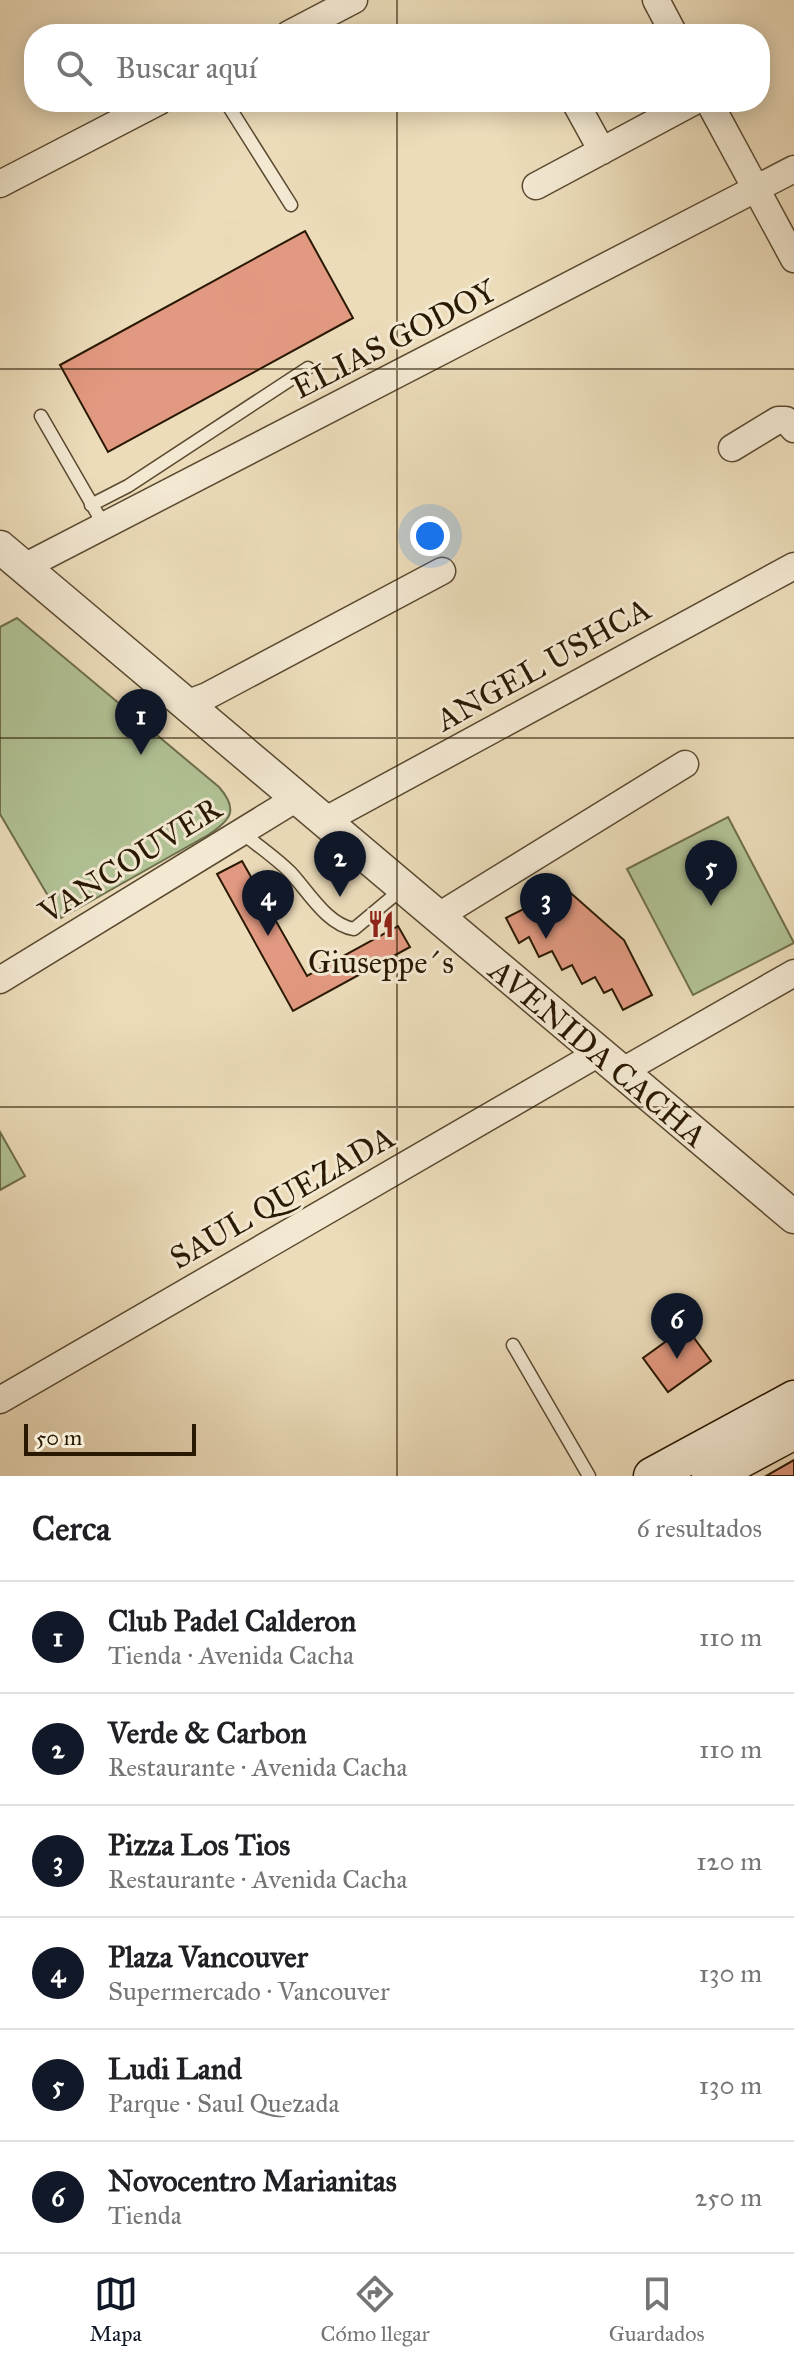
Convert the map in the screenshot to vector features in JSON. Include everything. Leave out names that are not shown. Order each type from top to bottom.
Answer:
[{"type":"main road","points":[[652,1476],[794,1399]]},
{"type":"main road","points":[[710,1476],[794,1431]]},
{"type":"street","points":[[308,24],[354,0]]},
{"type":"street","points":[[656,0],[669,24]]},
{"type":"street","points":[[0,184],[139,112]]},
{"type":"street","points":[[581,112],[602,151]]},
{"type":"street","points":[[536,186],[674,112]]},
{"type":"street","points":[[714,112],[794,259]]},
{"type":"street","name":"ELIAS GODOY","points":[[12,557],[794,169]]},
{"type":"street","points":[[732,448],[778,420],[786,420],[794,429]]},
{"type":"street","name":"AVENIDA CACHA","points":[[12,557],[794,1217]]},
{"type":"street","name":"ANGEL USHCA","points":[[324,821],[794,566]]},
{"type":"street","points":[[186,704],[207,696],[442,571]]},
{"type":"street","points":[[437,917],[685,764]]},
{"type":"street","name":"VANCOUVER","points":[[0,979],[297,798]]},
{"type":"street","name":"SAUL QUEZADA","points":[[0,1400],[610,1063],[794,973]]},
{"type":"lane","points":[[232,112],[291,205]]},
{"type":"lane","points":[[41,416],[98,516],[128,486],[308,368]]},
{"type":"lane","points":[[241,832],[287,870],[343,927],[354,929],[403,888]]},
{"type":"lane","points":[[513,1345],[589,1476]]},
{"type":"green space","points":[[17,618],[219,787],[230,808],[227,819],[208,835],[61,918],[0,814],[0,627]]},
{"type":"green space","points":[[728,817],[794,943],[693,995],[627,869]]},
{"type":"green space","points":[[0,1132],[25,1176],[0,1190]]},
{"type":"building","points":[[305,231],[353,318],[108,452],[60,365]]},
{"type":"building","points":[[242,861],[307,976],[398,926],[410,947],[293,1011],[217,874]]},
{"type":"building","points":[[565,888],[624,940],[652,995],[623,1010],[612,989],[604,993],[595,977],[582,984],[572,965],[562,970],[552,951],[539,957],[529,937],[519,943],[506,918]]},
{"type":"building","points":[[686,1327],[711,1361],[668,1392],[643,1358]]},
{"type":"building","points":[[794,1460],[794,1476],[766,1476]]},
{"type":"place","name":"Club Padel Calderon","points":[[141,755]]},
{"type":"place","name":"Verde & Carbon","points":[[340,897]]},
{"type":"place","name":"Ludi Land","points":[[711,906]]},
{"type":"place","name":"Giuseppe´s","points":[[381,924]]},
{"type":"place","name":"Plaza Vancouver","points":[[268,936]]},
{"type":"place","name":"Pizza Los Tios","points":[[546,939]]},
{"type":"place","name":"Novocentro Marianitas","points":[[677,1359]]}]
